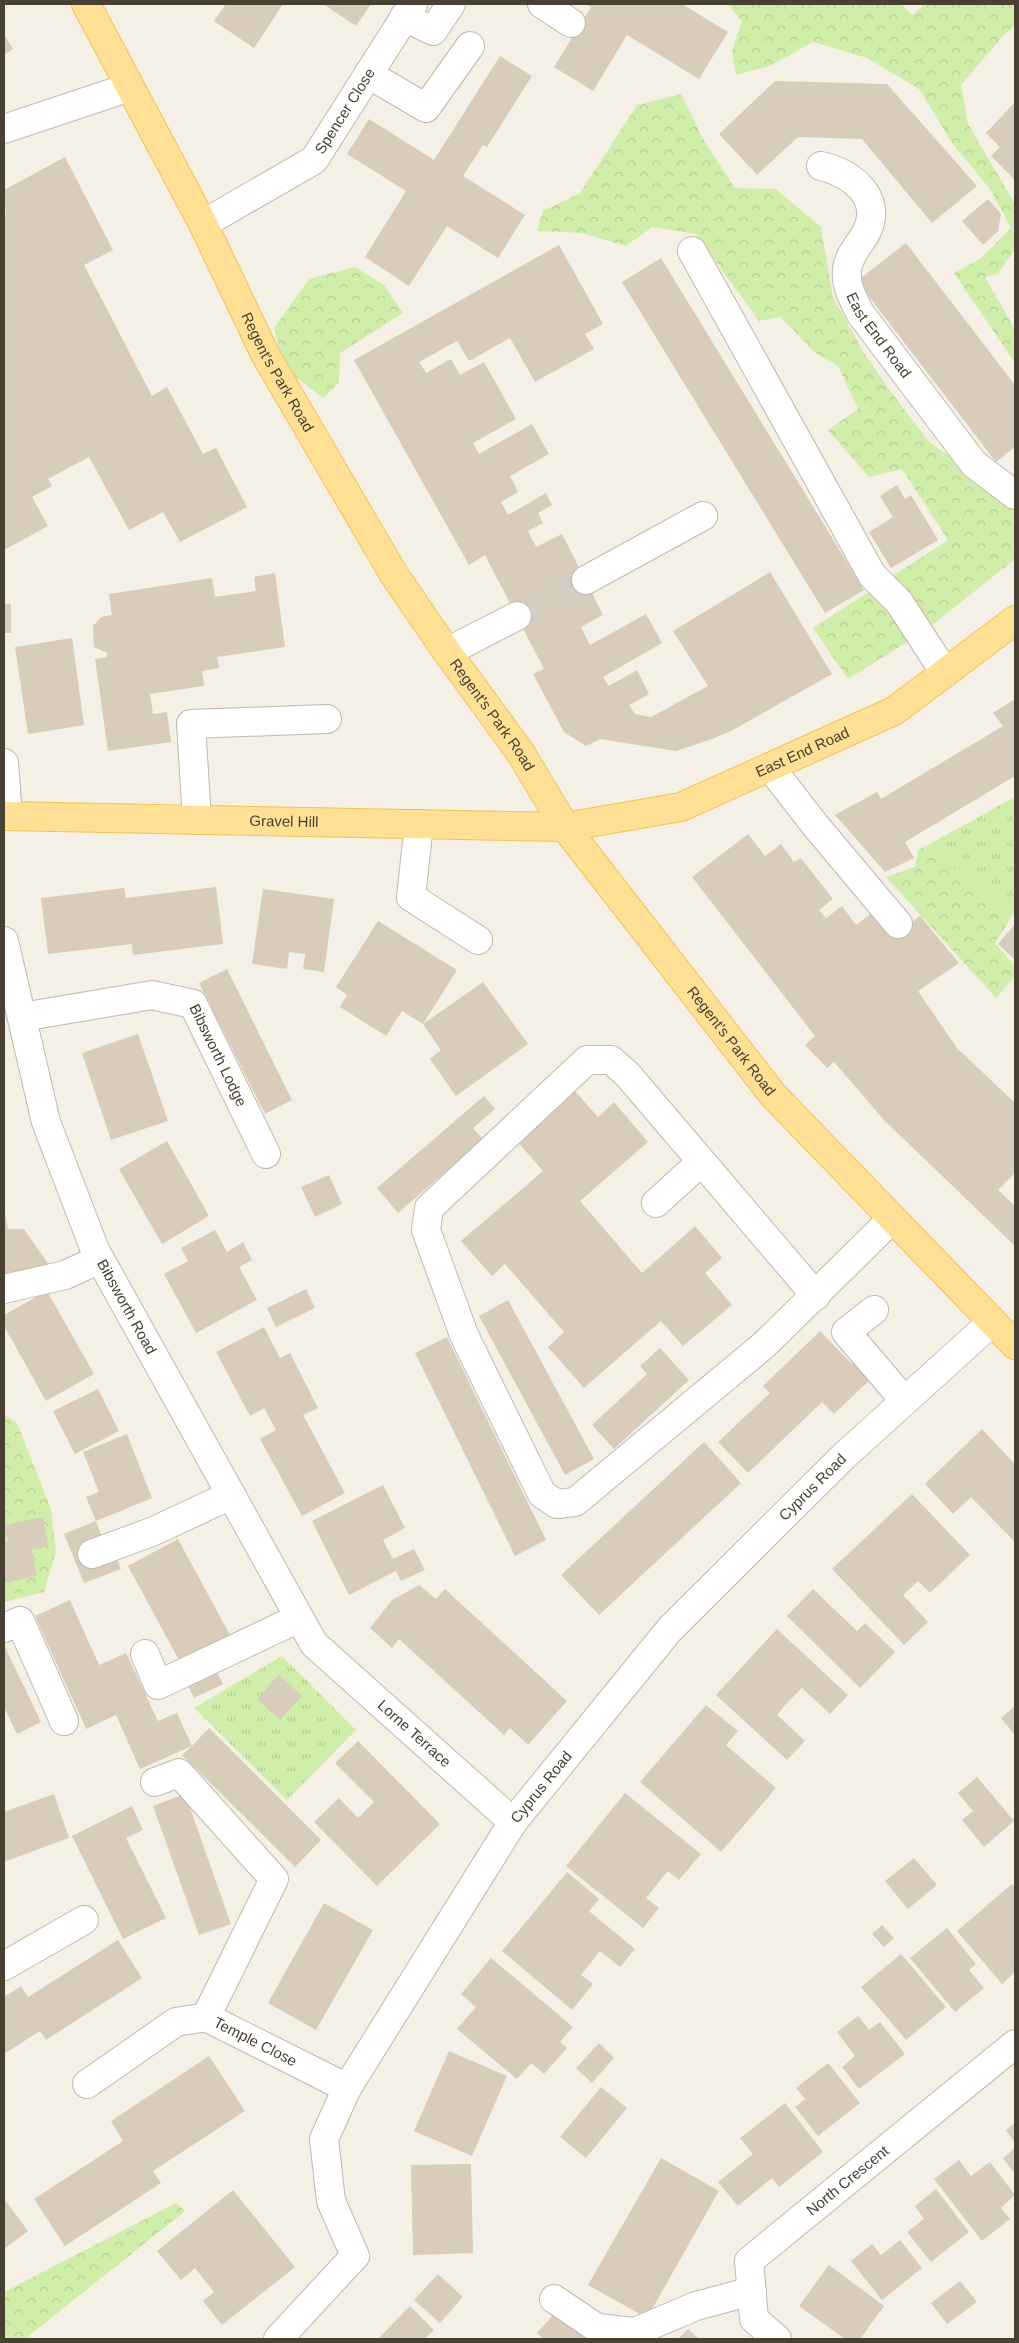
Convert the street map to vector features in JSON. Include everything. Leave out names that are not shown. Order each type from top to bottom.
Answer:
[{"type":"main road","name":"Regent's Park Road","points":[[86,4],[203,224],[265,354],[393,573],[447,652],[520,752],[564,827],[773,1095],[1015,1345]]},
{"type":"main road","name":"East End Road","points":[[564,827],[681,807],[894,711],[1015,620]]},
{"type":"main road","name":"Gravel Hill","points":[[6,816],[564,827]]},
{"type":"street","points":[[408,10],[433,31],[451,4]]},
{"type":"street","points":[[542,4],[571,23]]},
{"type":"street","name":"Spencer Close","points":[[203,224],[314,160],[408,10]]},
{"type":"street","points":[[368,74],[426,108],[470,46]]},
{"type":"street","points":[[4,129],[130,87]]},
{"type":"street","name":"East End Road","points":[[821,166],[838,170],[851,177],[864,191],[870,201],[873,214],[867,231],[855,250],[847,268],[849,289],[860,313],[974,464],[1015,495]]},
{"type":"street","points":[[692,251],[872,574],[899,602],[945,673]]},
{"type":"street","points":[[586,580],[703,516]]},
{"type":"street","points":[[447,652],[517,616]]},
{"type":"street","points":[[197,820],[191,724],[327,719]]},
{"type":"street","points":[[4,763],[6,816]]},
{"type":"street","points":[[770,767],[815,825],[898,924]]},
{"type":"street","points":[[419,824],[412,898],[478,940]]},
{"type":"street","name":"Bibsworth Road","points":[[4,941],[46,1122],[100,1259],[314,1644]]},
{"type":"street","name":"Bibsworth Lodge","points":[[22,1017],[152,995],[193,1004],[266,1154]]},
{"type":"street","points":[[816,1296],[627,1074],[611,1060],[587,1060],[429,1208],[426,1230],[464,1335],[542,1494],[557,1504],[574,1502],[764,1345],[816,1296],[892,1219]]},
{"type":"street","points":[[656,1203],[701,1162]]},
{"type":"street","points":[[4,1289],[65,1275],[100,1259]]},
{"type":"street","points":[[874,1310],[846,1332],[904,1400]]},
{"type":"street","name":"Cyprus Road","points":[[278,2339],[355,2256],[332,2202],[324,2138],[347,2088],[513,1822],[670,1629],[844,1456],[992,1322]]},
{"type":"street","points":[[92,1554],[154,1531],[231,1495]]},
{"type":"street","points":[[144,1654],[158,1685],[299,1618]]},
{"type":"street","points":[[4,1628],[20,1621],[64,1721]]},
{"type":"street","name":"Lorne Terrace","points":[[314,1644],[513,1822]]},
{"type":"street","points":[[155,1782],[179,1772],[274,1879],[206,2017]]},
{"type":"street","points":[[4,1966],[84,1920]]},
{"type":"street","name":"Temple Close","points":[[87,2084],[176,2022],[206,2017],[347,2088]]},
{"type":"street","name":"North Crescent","points":[[777,2339],[754,2319],[750,2261],[1015,2044]]},
{"type":"street","points":[[554,2299],[597,2328],[635,2332],[696,2306],[752,2291]]},
{"type":"green space","points":[[727,4],[900,4],[913,15],[925,4],[1015,4],[1015,26],[1005,34],[961,85],[968,124],[1015,204],[1015,249],[998,274],[985,277],[1015,330],[1015,363],[954,273],[981,258],[1011,228],[990,189],[952,143],[919,89],[867,58],[813,42],[770,66],[736,75],[732,51],[742,21]]},
{"type":"green space","points":[[681,94],[703,139],[735,188],[776,189],[821,227],[833,297],[863,351],[888,388],[930,443],[1015,500],[1015,559],[926,630],[848,679],[813,628],[948,540],[902,469],[869,477],[828,430],[858,409],[838,366],[814,352],[781,317],[759,321],[696,234],[652,227],[626,246],[581,233],[537,231],[543,211],[580,193],[637,105]]},
{"type":"green space","points":[[355,267],[384,285],[403,313],[340,353],[339,383],[323,398],[284,368],[274,328],[309,279]]},
{"type":"green space","points":[[1015,797],[1015,911],[1012,916],[926,846]]},
{"type":"green space","points":[[926,846],[1012,916],[995,943],[1015,966],[1015,976],[996,998],[886,877],[915,867],[918,850]]},
{"type":"green space","points":[[4,1415],[17,1423],[51,1509],[56,1552],[44,1592],[4,1602]]},
{"type":"green space","points":[[282,1656],[356,1730],[287,1800],[194,1708]]},
{"type":"green space","points":[[176,2203],[185,2211],[25,2339],[4,2339],[4,2292]]},
{"type":"building","points":[[226,4],[283,4],[254,48],[214,21]]},
{"type":"building","points":[[323,4],[371,4],[356,26]]},
{"type":"building","points":[[585,4],[682,4],[728,32],[699,79],[627,35],[593,91],[554,67],[591,7]]},
{"type":"building","points":[[4,34],[13,49],[4,55]]},
{"type":"building","points":[[500,56],[532,76],[487,147],[483,145],[463,176],[525,215],[498,258],[447,226],[409,286],[365,257],[406,191],[347,154],[369,119],[434,160]]},
{"type":"building","points":[[775,81],[887,84],[977,186],[932,223],[862,139],[798,137],[757,175],[719,134]]},
{"type":"building","points":[[1015,102],[1015,180],[991,156],[1000,147],[986,133]]},
{"type":"building","points":[[65,157],[113,250],[84,265],[152,396],[167,387],[203,454],[216,448],[247,507],[180,542],[163,512],[129,530],[89,457],[48,479],[52,486],[32,497],[48,526],[4,550],[4,215],[6,214],[4,190]]},
{"type":"building","points":[[988,199],[1001,214],[998,231],[983,245],[962,221]]},
{"type":"building","points":[[906,243],[1015,385],[1015,447],[996,462],[857,281]]},
{"type":"building","points":[[559,245],[603,324],[585,334],[594,349],[535,382],[510,338],[469,361],[457,341],[419,362],[426,373],[451,359],[460,375],[484,362],[516,419],[473,443],[479,454],[532,424],[549,454],[510,476],[518,492],[501,502],[508,515],[546,493],[552,505],[538,513],[543,523],[528,531],[536,547],[562,534],[603,615],[581,627],[590,645],[646,614],[662,643],[603,677],[609,686],[637,670],[649,694],[629,705],[635,714],[651,717],[708,686],[673,631],[770,572],[832,674],[733,730],[676,751],[600,739],[586,746],[564,732],[533,674],[544,669],[485,555],[469,565],[354,360]]},
{"type":"building","points":[[661,258],[864,590],[825,613],[622,282]]},
{"type":"building","points":[[897,485],[905,499],[911,495],[938,540],[891,568],[869,532],[893,517],[880,496]]},
{"type":"building","points":[[275,573],[285,647],[217,657],[219,668],[202,671],[204,686],[150,694],[153,714],[167,712],[171,742],[108,751],[95,659],[107,657],[107,653],[94,647],[93,626],[101,617],[112,615],[109,594],[212,578],[215,597],[256,591],[254,577]]},
{"type":"building","points":[[4,604],[11,604],[11,633],[4,633]]},
{"type":"building","points":[[72,638],[84,725],[28,734],[15,647]]},
{"type":"building","points":[[1015,699],[1015,776],[905,842],[914,858],[885,872],[835,815],[877,792],[881,799],[1003,726],[993,713]]},
{"type":"building","points":[[748,834],[765,856],[781,844],[794,862],[801,858],[833,899],[819,910],[826,918],[842,906],[856,925],[872,913],[892,938],[920,916],[959,963],[918,991],[957,1048],[1015,1103],[1015,1173],[998,1190],[1015,1206],[1015,1246],[884,1120],[834,1062],[827,1068],[805,1045],[815,1036],[692,877]]},
{"type":"building","points":[[216,887],[223,944],[133,955],[132,944],[48,954],[41,898],[124,888],[126,898]]},
{"type":"building","points":[[263,889],[334,899],[324,972],[303,969],[305,954],[289,952],[287,969],[252,964]]},
{"type":"building","points":[[378,921],[457,970],[423,1024],[402,1011],[386,1036],[340,1007],[347,995],[336,987]]},
{"type":"building","points":[[1015,924],[1015,960],[998,944]]},
{"type":"building","points":[[227,969],[292,1100],[265,1114],[199,983]]},
{"type":"building","points":[[483,982],[528,1044],[456,1096],[430,1059],[441,1050],[423,1024]]},
{"type":"building","points":[[138,1034],[168,1121],[111,1140],[82,1053]]},
{"type":"building","points":[[574,1090],[598,1117],[614,1102],[648,1142],[580,1201],[642,1273],[695,1226],[722,1258],[705,1273],[732,1305],[683,1346],[661,1321],[584,1388],[548,1347],[564,1332],[505,1264],[492,1276],[461,1241],[543,1171],[516,1140]]},
{"type":"building","points":[[484,1096],[495,1109],[473,1128],[483,1139],[398,1213],[377,1188]]},
{"type":"building","points":[[167,1141],[209,1216],[162,1244],[119,1169]]},
{"type":"building","points":[[329,1175],[342,1204],[315,1217],[301,1187]]},
{"type":"building","points":[[4,1206],[8,1229],[24,1229],[51,1268],[4,1273]]},
{"type":"building","points":[[215,1230],[227,1252],[243,1242],[252,1260],[239,1267],[257,1300],[196,1333],[164,1274],[188,1261],[181,1248]]},
{"type":"building","points":[[306,1289],[315,1308],[276,1327],[267,1308]]},
{"type":"building","points":[[47,1291],[94,1374],[46,1401],[4,1326],[4,1315]]},
{"type":"building","points":[[508,1300],[594,1459],[565,1475],[479,1316]]},
{"type":"building","points":[[264,1327],[280,1358],[290,1353],[318,1408],[303,1415],[345,1493],[302,1516],[260,1439],[276,1430],[264,1408],[250,1416],[216,1352]]},
{"type":"building","points":[[820,1331],[852,1364],[858,1357],[875,1375],[834,1414],[822,1402],[748,1473],[718,1442],[770,1393],[763,1386]]},
{"type":"building","points":[[447,1337],[546,1540],[515,1556],[415,1353]]},
{"type":"building","points":[[660,1348],[689,1380],[614,1449],[592,1425],[647,1374],[640,1366]]},
{"type":"building","points":[[98,1389],[119,1431],[75,1454],[53,1411]]},
{"type":"building","points":[[982,1429],[1015,1464],[1015,1542],[971,1497],[953,1514],[925,1484]]},
{"type":"building","points":[[127,1434],[152,1498],[96,1521],[86,1497],[99,1492],[83,1452]]},
{"type":"building","points":[[704,1442],[741,1483],[599,1615],[561,1575]]},
{"type":"building","points":[[383,1485],[405,1528],[383,1540],[393,1559],[414,1549],[425,1570],[401,1581],[396,1571],[349,1595],[312,1521]]},
{"type":"building","points":[[912,1494],[970,1555],[930,1593],[918,1581],[903,1595],[928,1622],[904,1645],[832,1569]]},
{"type":"building","points":[[43,1517],[48,1546],[31,1550],[37,1576],[4,1583],[4,1542],[8,1541],[4,1525]]},
{"type":"building","points":[[96,1521],[102,1538],[115,1553],[121,1569],[84,1583],[64,1534]]},
{"type":"building","points":[[178,1539],[230,1635],[180,1662],[128,1566]]},
{"type":"building","points":[[419,1585],[436,1599],[445,1589],[567,1701],[528,1745],[510,1728],[504,1735],[399,1639],[392,1648],[370,1628],[392,1600]]},
{"type":"building","points":[[813,1589],[857,1631],[865,1623],[895,1652],[860,1688],[787,1616]]},
{"type":"building","points":[[70,1600],[99,1665],[126,1653],[158,1721],[177,1713],[192,1746],[140,1769],[116,1715],[86,1729],[35,1616]]},
{"type":"building","points":[[777,1629],[848,1695],[830,1714],[802,1688],[788,1702],[777,1715],[805,1741],[787,1760],[716,1695]]},
{"type":"building","points":[[4,1645],[41,1722],[17,1734],[4,1707]]},
{"type":"building","points":[[215,1668],[223,1684],[194,1698],[186,1681]]},
{"type":"building","points":[[279,1675],[302,1696],[280,1720],[257,1699]]},
{"type":"building","points":[[706,1705],[738,1731],[726,1745],[776,1788],[721,1852],[640,1782]]},
{"type":"building","points":[[1015,1706],[1015,1735],[1001,1718]]},
{"type":"building","points":[[209,1728],[321,1840],[295,1867],[182,1755]]},
{"type":"building","points":[[358,1741],[440,1824],[377,1886],[314,1822],[339,1798],[358,1818],[374,1802],[335,1763]]},
{"type":"building","points":[[977,1777],[1014,1821],[984,1847],[962,1820],[973,1811],[958,1793]]},
{"type":"building","points":[[625,1793],[701,1854],[679,1880],[668,1871],[646,1898],[659,1908],[643,1928],[566,1866]]},
{"type":"building","points":[[54,1794],[69,1838],[4,1862],[4,1812]]},
{"type":"building","points":[[185,1794],[231,1924],[199,1935],[153,1806]]},
{"type":"building","points":[[132,1806],[143,1830],[126,1838],[166,1918],[123,1939],[72,1836]]},
{"type":"building","points":[[914,1858],[937,1885],[908,1909],[885,1881]]},
{"type":"building","points":[[567,1872],[599,1899],[589,1911],[635,1949],[620,1967],[600,1951],[581,1975],[593,1984],[572,2010],[502,1951]]},
{"type":"building","points":[[1012,1884],[1015,1887],[1015,1972],[1002,1984],[957,1931]]},
{"type":"building","points":[[324,1903],[373,1930],[316,2030],[268,2003]]},
{"type":"building","points":[[882,1925],[894,1938],[884,1947],[872,1934]]},
{"type":"building","points":[[947,1928],[976,1964],[969,1970],[984,1988],[955,2012],[910,1958]]},
{"type":"building","points":[[118,1940],[142,1978],[46,2040],[40,2031],[4,2054],[4,1997],[21,1986],[28,1997]]},
{"type":"building","points":[[901,1954],[946,2007],[906,2040],[861,1987]]},
{"type":"building","points":[[491,1958],[573,2027],[560,2042],[567,2048],[544,2074],[531,2063],[517,2079],[457,2029],[476,2007],[461,1994]]},
{"type":"building","points":[[858,2016],[869,2030],[880,2022],[905,2054],[859,2089],[842,2067],[855,2056],[837,2032]]},
{"type":"building","points":[[599,2043],[614,2058],[592,2083],[576,2068]]},
{"type":"building","points":[[449,2051],[507,2076],[472,2156],[414,2131]]},
{"type":"building","points":[[209,2056],[245,2111],[153,2171],[161,2183],[65,2246],[34,2199],[123,2141],[111,2121]]},
{"type":"building","points":[[828,2063],[860,2103],[818,2136],[795,2107],[805,2099],[796,2088]]},
{"type":"building","points":[[601,2087],[627,2108],[586,2158],[560,2137]]},
{"type":"building","points":[[785,2103],[823,2152],[779,2187],[772,2178],[738,2206],[718,2182],[753,2154],[740,2138]]},
{"type":"building","points":[[1015,2123],[1015,2143],[1006,2130]]},
{"type":"building","points":[[1015,2148],[1015,2174],[1003,2158]]},
{"type":"building","points":[[661,2158],[719,2191],[647,2318],[588,2285]]},
{"type":"building","points":[[959,2160],[971,2176],[990,2162],[1015,2195],[1001,2208],[1010,2219],[982,2241],[934,2179]]},
{"type":"building","points":[[471,2164],[473,2253],[413,2255],[411,2165]]},
{"type":"building","points":[[936,2189],[969,2232],[931,2262],[907,2232],[924,2219],[915,2206]]},
{"type":"building","points":[[233,2190],[295,2267],[222,2325],[203,2301],[214,2292],[195,2268],[181,2280],[157,2251]]},
{"type":"building","points":[[4,2199],[28,2231],[4,2249]]},
{"type":"building","points":[[900,2240],[922,2268],[882,2300],[851,2261],[872,2244],[881,2255]]},
{"type":"building","points":[[829,2265],[884,2306],[860,2339],[845,2339],[799,2306]]},
{"type":"building","points":[[438,2274],[463,2297],[440,2323],[414,2300]]},
{"type":"building","points":[[960,2281],[977,2302],[947,2324],[931,2303]]},
{"type":"building","points":[[410,2306],[434,2330],[424,2339],[378,2339]]},
{"type":"building","points":[[556,2312],[586,2339],[543,2339],[537,2333]]},
{"type":"building","points":[[688,2329],[699,2339],[678,2339]]},
{"type":"tunnel","points":[[517,616],[586,580]]}]
